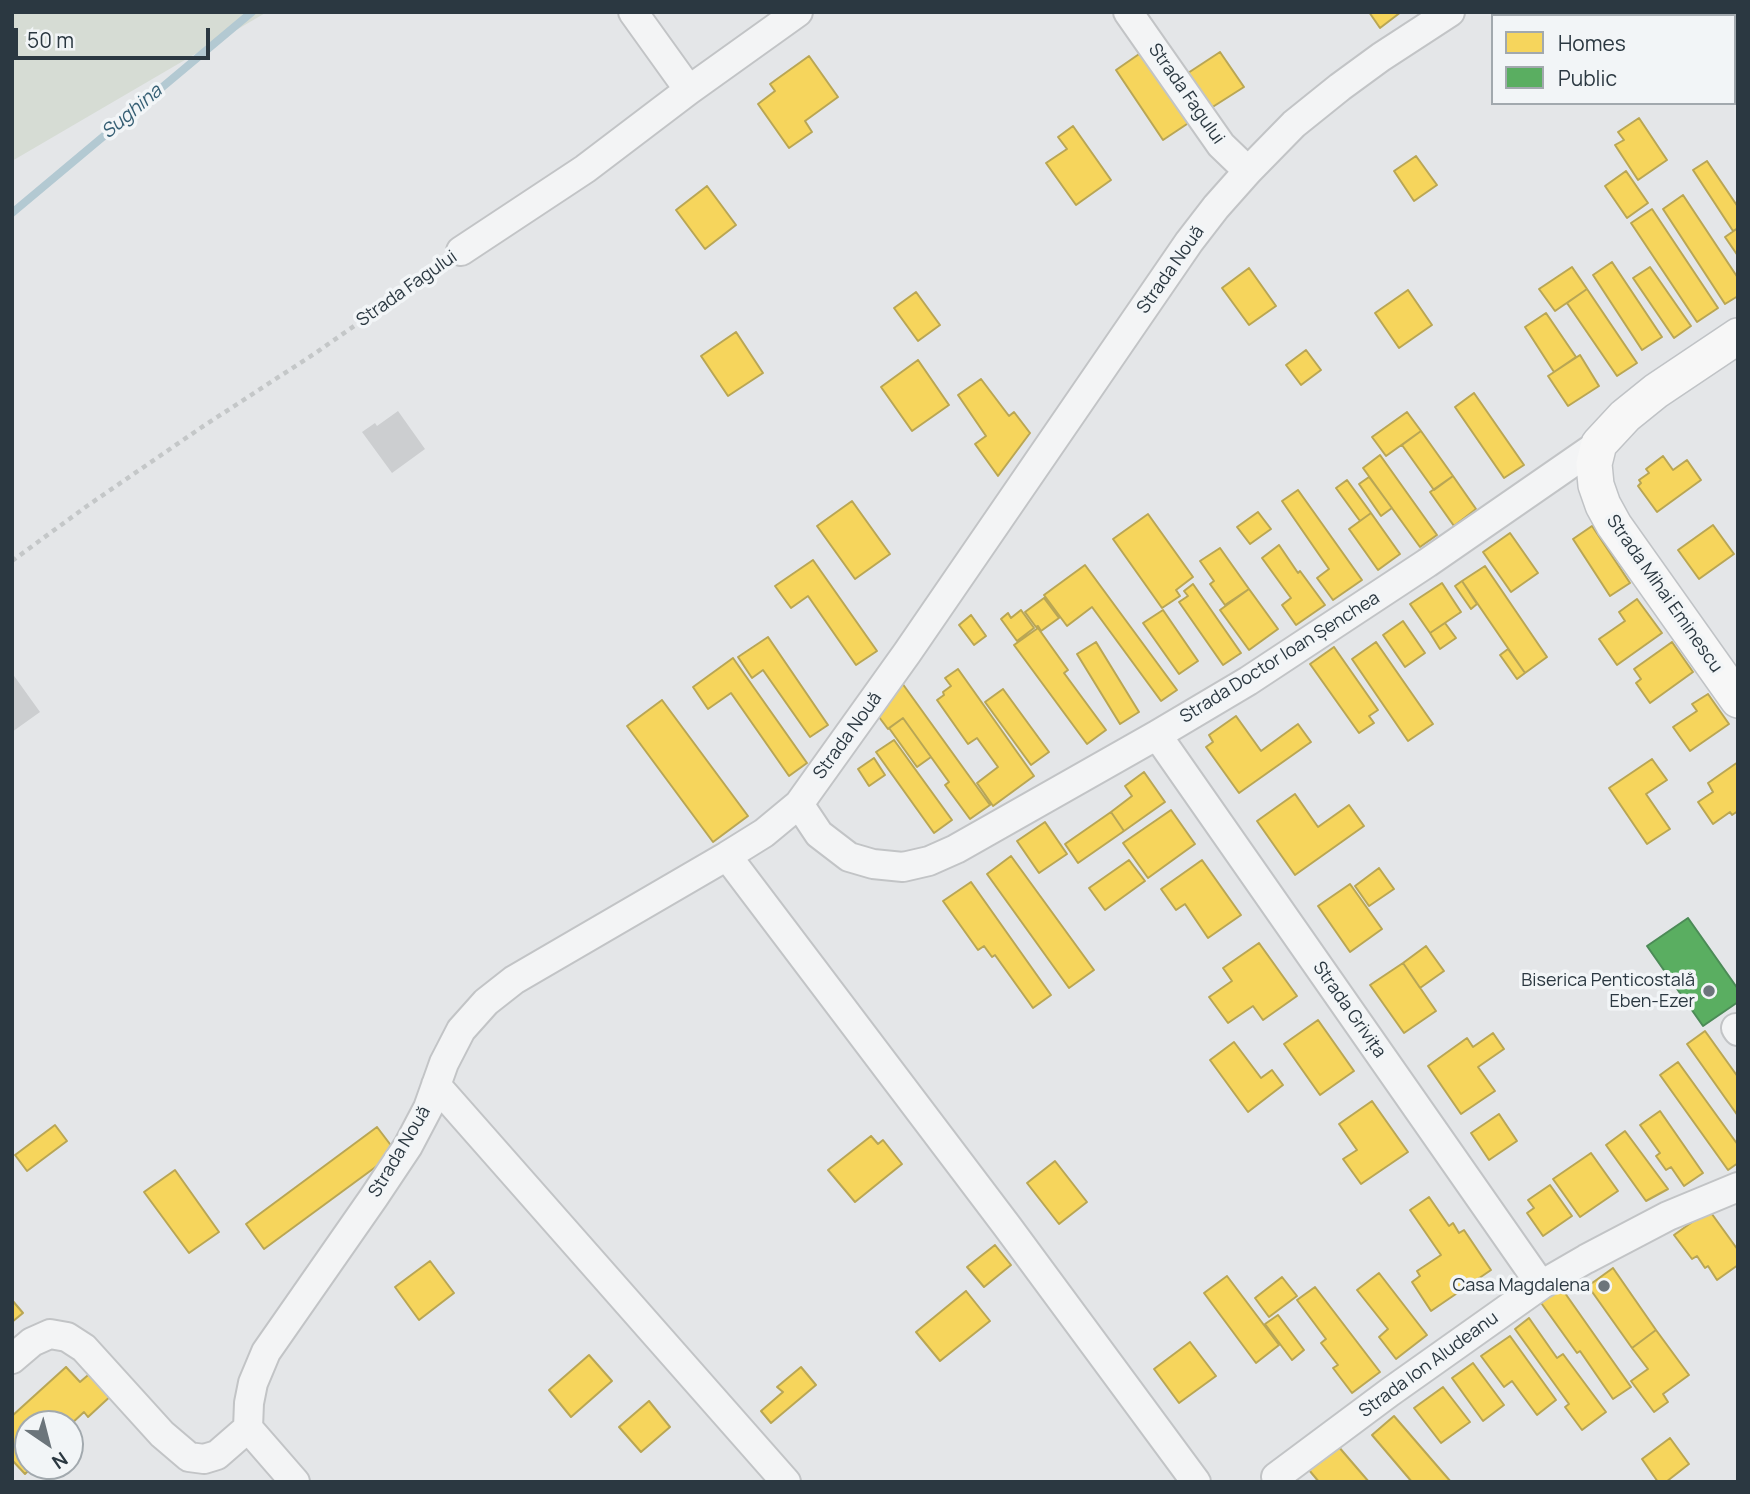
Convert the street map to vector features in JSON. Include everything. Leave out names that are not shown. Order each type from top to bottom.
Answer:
[{"type":"main road","name":"Strada Doctor Ioan Șenchea","points":[[1599,444],[1625,416],[1656,391],[1738,336]]},
{"type":"main road","name":"Strada Mihai Eminescu","points":[[1599,444],[1594,464],[1596,485],[1603,505],[1614,525],[1738,700]]},
{"type":"street","points":[[633,12],[689,90]]},
{"type":"street","name":"Strada Fagului","points":[[461,251],[585,169],[689,90],[799,12]]},
{"type":"street","name":"Strada Fagului","points":[[1128,12],[1221,145],[1248,171]]},
{"type":"street","name":"Strada Nouă","points":[[248,1428],[253,1383],[266,1352],[408,1146],[428,1108],[443,1063],[461,1030],[486,1002],[514,980],[727,856],[764,833],[799,804],[1216,207],[1294,124],[1381,57],[1450,12]]},
{"type":"street","name":"Strada Doctor Ioan Șenchea","points":[[799,804],[819,834],[849,857],[873,864],[903,867],[929,861],[956,849],[1248,681],[1427,563],[1599,444]]},
{"type":"street","name":"Strada Grivița","points":[[1157,735],[1541,1285]]},
{"type":"street","points":[[727,856],[1007,1226],[1196,1482]]},
{"type":"street","points":[[436,1085],[786,1482]]},
{"type":"street","name":"Strada Ion Aludeanu","points":[[1276,1477],[1541,1285],[1668,1216],[1738,1187]]},
{"type":"street","points":[[12,1359],[32,1342],[50,1334],[67,1337],[84,1348],[162,1434],[189,1457],[204,1459],[217,1455],[248,1428],[295,1482]]},
{"type":"path","name":"Strada Fagului","points":[[12,561],[87,506],[317,352],[461,251]]},
{"type":"shaded area","points":[[12,12],[267,12],[12,161]]},
{"type":"building: Homes","points":[[1369,12],[1401,12],[1380,28]]},
{"type":"building: Homes","points":[[1142,52],[1190,122],[1163,140],[1116,70]]},
{"type":"building: Homes","points":[[1220,52],[1244,87],[1211,108],[1188,73]]},
{"type":"building: Homes","points":[[809,56],[838,97],[805,121],[812,132],[789,148],[758,104],[775,91],[770,84]]},
{"type":"building: Homes","points":[[1639,118],[1667,160],[1638,180],[1615,145],[1624,140],[1618,132]]},
{"type":"building: Homes","points":[[1073,126],[1111,180],[1076,205],[1046,163],[1067,149],[1058,137]]},
{"type":"building: Homes","points":[[1416,156],[1437,185],[1414,201],[1394,171]]},
{"type":"building: Homes","points":[[1707,161],[1738,207],[1738,228],[1733,231],[1693,170]]},
{"type":"building: Homes","points":[[1626,171],[1648,203],[1627,218],[1605,186]]},
{"type":"building: Homes","points":[[707,186],[736,225],[705,249],[676,210]]},
{"type":"building: Homes","points":[[1683,195],[1738,278],[1738,296],[1725,304],[1663,209]]},
{"type":"building: Homes","points":[[1652,209],[1718,308],[1697,322],[1631,223]]},
{"type":"building: Homes","points":[[1738,228],[1738,256],[1725,237]]},
{"type":"building: Homes","points":[[1612,262],[1662,337],[1642,350],[1593,275]]},
{"type":"building: Homes","points":[[1572,267],[1587,289],[1555,311],[1539,289]]},
{"type":"building: Homes","points":[[1650,267],[1691,326],[1674,338],[1633,278]]},
{"type":"building: Homes","points":[[1249,268],[1276,306],[1249,325],[1222,288]]},
{"type":"building: Homes","points":[[1587,289],[1637,363],[1617,376],[1567,303]]},
{"type":"building: Homes","points":[[1408,290],[1432,325],[1399,348],[1375,313]]},
{"type":"building: Homes","points":[[916,292],[940,325],[918,341],[894,308]]},
{"type":"building: Homes","points":[[1546,313],[1576,357],[1554,372],[1525,327]]},
{"type":"building: Homes","points":[[736,332],[763,373],[728,396],[701,356]]},
{"type":"building: Homes","points":[[1306,350],[1321,370],[1301,385],[1286,365]]},
{"type":"building: Homes","points":[[1580,355],[1599,386],[1568,406],[1548,376]]},
{"type":"building: Homes","points":[[918,360],[949,405],[912,431],[881,387]]},
{"type":"building: Homes","points":[[981,379],[1009,416],[1014,412],[1030,433],[998,476],[975,444],[986,436],[958,395]]},
{"type":"building: Homes","points":[[1474,393],[1524,465],[1504,478],[1455,407]]},
{"type":"building: Homes","points":[[1407,412],[1421,431],[1386,456],[1372,437]]},
{"type":"building: Homes","points":[[1421,431],[1453,476],[1434,490],[1402,445]]},
{"type":"building: Homes","points":[[1380,455],[1437,535],[1420,547],[1363,468]]},
{"type":"building: Homes","points":[[1663,456],[1673,470],[1687,460],[1701,480],[1657,512],[1638,486],[1641,483],[1639,480],[1649,473],[1646,469]]},
{"type":"building: Homes","points":[[1453,476],[1476,509],[1454,526],[1430,492]]},
{"type":"building: Homes","points":[[1369,477],[1392,508],[1381,516],[1359,484]]},
{"type":"building: Homes","points":[[1347,480],[1371,513],[1360,521],[1336,488]]},
{"type":"building: Homes","points":[[1298,490],[1362,580],[1333,600],[1317,578],[1329,569],[1282,501]]},
{"type":"building: Homes","points":[[852,501],[890,554],[855,579],[817,526]]},
{"type":"building: Homes","points":[[1258,512],[1271,529],[1250,544],[1237,527]]},
{"type":"building: Homes","points":[[1371,513],[1400,554],[1378,570],[1349,529]]},
{"type":"building: Homes","points":[[1148,514],[1193,577],[1176,590],[1180,596],[1162,608],[1113,539]]},
{"type":"building: Homes","points":[[1713,525],[1734,554],[1699,579],[1678,550]]},
{"type":"building: Homes","points":[[1592,526],[1630,583],[1610,596],[1573,539]]},
{"type":"building: Homes","points":[[1510,533],[1538,573],[1511,592],[1483,552]]},
{"type":"building: Homes","points":[[1279,545],[1325,605],[1296,625],[1282,605],[1291,598],[1262,558]]},
{"type":"building: Homes","points":[[1220,548],[1249,589],[1225,605],[1210,584],[1214,581],[1200,561]]},
{"type":"building: Homes","points":[[813,560],[877,651],[856,665],[808,596],[791,608],[775,586]]},
{"type":"building: Homes","points":[[1085,565],[1177,690],[1161,701],[1092,607],[1067,626],[1044,595]]},
{"type":"building: Homes","points":[[1485,566],[1547,657],[1525,673],[1462,581]]},
{"type":"building: Homes","points":[[1462,581],[1477,604],[1471,609],[1455,586]]},
{"type":"building: Homes","points":[[1442,583],[1461,612],[1430,633],[1410,604]]},
{"type":"building: Homes","points":[[1193,584],[1241,653],[1223,665],[1179,602],[1188,596],[1184,591]]},
{"type":"building: Homes","points":[[1249,589],[1278,629],[1249,650],[1220,610]]},
{"type":"building: Homes","points":[[1044,598],[1059,618],[1041,631],[1025,612]]},
{"type":"building: Homes","points":[[1637,599],[1662,633],[1617,665],[1599,639],[1625,621],[1619,612]]},
{"type":"building: Homes","points":[[1021,610],[1034,628],[1017,641],[1001,619],[1008,613],[1011,618]]},
{"type":"building: Homes","points":[[1163,610],[1198,661],[1179,674],[1143,623]]},
{"type":"building: Homes","points":[[971,615],[986,636],[974,645],[959,625]]},
{"type":"building: Homes","points":[[1403,621],[1425,653],[1405,667],[1383,635]]},
{"type":"building: Homes","points":[[1445,623],[1456,638],[1440,649],[1430,633]]},
{"type":"building: Homes","points":[[1038,628],[1068,670],[1064,673],[1106,730],[1087,744],[1014,645]]},
{"type":"building: Homes","points":[[768,637],[828,725],[810,737],[763,670],[752,678],[738,657]]},
{"type":"building: Homes","points":[[1096,642],[1139,712],[1120,724],[1077,654]]},
{"type":"building: Homes","points":[[1376,642],[1433,724],[1408,741],[1352,659]]},
{"type":"building: Homes","points":[[1672,642],[1693,672],[1650,703],[1636,683],[1641,679],[1634,669]]},
{"type":"building: Homes","points":[[1334,647],[1378,710],[1369,716],[1374,723],[1359,733],[1310,664]]},
{"type":"building: Homes","points":[[1508,649],[1525,673],[1517,679],[1500,655]]},
{"type":"building: Homes","points":[[733,658],[807,763],[789,776],[731,693],[708,709],[693,687]]},
{"type":"building: Homes","points":[[958,669],[1034,776],[993,806],[977,783],[998,767],[977,738],[968,744],[937,700],[951,686],[945,678]]},
{"type":"building: Homes","points":[[902,683],[990,805],[970,819],[945,785],[949,782],[903,718],[888,729],[879,717]]},
{"type":"building: Homes","points":[[1003,689],[1049,752],[1031,765],[985,702]]},
{"type":"building: Homes","points":[[1708,694],[1729,724],[1690,751],[1673,727],[1697,711],[1692,704]]},
{"type":"building: Homes","points":[[662,700],[748,816],[713,842],[627,726]]},
{"type":"building: Homes","points":[[1236,716],[1261,751],[1298,724],[1311,742],[1239,793],[1206,747],[1213,742],[1209,735]]},
{"type":"building: Homes","points":[[903,718],[931,757],[917,767],[889,728]]},
{"type":"building: Homes","points":[[894,740],[952,820],[934,833],[876,752]]},
{"type":"building: Homes","points":[[874,758],[885,775],[869,786],[858,769]]},
{"type":"building: Homes","points":[[1652,759],[1667,780],[1646,794],[1670,829],[1647,844],[1609,788]]},
{"type":"building: Homes","points":[[1738,762],[1738,811],[1732,815],[1730,812],[1713,824],[1698,802],[1713,792],[1708,783]]},
{"type":"building: Homes","points":[[1144,772],[1165,802],[1124,831],[1111,812],[1132,796],[1125,786]]},
{"type":"building: Homes","points":[[1295,794],[1318,827],[1349,805],[1364,826],[1295,875],[1257,821]]},
{"type":"building: Homes","points":[[1171,810],[1195,844],[1148,878],[1123,843]]},
{"type":"building: Homes","points":[[1111,812],[1124,831],[1078,863],[1065,844]]},
{"type":"building: Homes","points":[[1045,822],[1067,854],[1039,873],[1017,841]]},
{"type":"building: Homes","points":[[1011,856],[1094,970],[1069,988],[987,874]]},
{"type":"building: Homes","points":[[1129,860],[1145,881],[1105,910],[1089,888]]},
{"type":"building: Homes","points":[[1202,860],[1241,915],[1208,938],[1185,904],[1176,910],[1161,889]]},
{"type":"building: Homes","points":[[1379,868],[1394,889],[1369,906],[1355,886]]},
{"type":"building: Homes","points":[[971,882],[1051,995],[1033,1008],[995,955],[992,957],[984,946],[978,950],[943,901]]},
{"type":"building: Homes","points":[[1350,884],[1382,929],[1350,952],[1318,906]]},
{"type":"building: Homes","points":[[1259,943],[1297,996],[1263,1020],[1253,1006],[1228,1023],[1209,997],[1232,981],[1223,968]]},
{"type":"building: Homes","points":[[1426,946],[1444,971],[1420,988],[1403,963]]},
{"type":"building: Homes","points":[[1403,963],[1436,1011],[1404,1033],[1370,985]]},
{"type":"building: Homes","points":[[1318,1020],[1354,1071],[1320,1095],[1284,1044]]},
{"type":"building: Homes","points":[[1705,1031],[1738,1077],[1738,1116],[1687,1044]]},
{"type":"building: Homes","points":[[1493,1033],[1504,1049],[1478,1067],[1495,1091],[1461,1114],[1428,1066],[1467,1038],[1473,1047]]},
{"type":"building: Homes","points":[[1234,1042],[1261,1078],[1272,1070],[1283,1085],[1248,1112],[1210,1060]]},
{"type":"building: Homes","points":[[1678,1062],[1738,1145],[1738,1163],[1728,1170],[1660,1075]]},
{"type":"building: Homes","points":[[1372,1101],[1408,1152],[1361,1184],[1343,1159],[1357,1150],[1339,1124]]},
{"type":"building: Homes","points":[[1660,1111],[1703,1173],[1684,1186],[1671,1167],[1666,1170],[1656,1156],[1660,1153],[1640,1125]]},
{"type":"building: Homes","points":[[1499,1114],[1517,1141],[1489,1160],[1471,1133]]},
{"type":"building: Homes","points":[[55,1125],[67,1141],[27,1171],[15,1155]]},
{"type":"building: Homes","points":[[377,1127],[396,1152],[264,1249],[246,1224]]},
{"type":"building: Homes","points":[[1625,1131],[1668,1189],[1646,1201],[1606,1145]]},
{"type":"building: Homes","points":[[871,1136],[878,1144],[883,1140],[902,1164],[855,1202],[828,1170]]},
{"type":"building: Homes","points":[[1591,1153],[1618,1191],[1580,1217],[1553,1179]]},
{"type":"building: Homes","points":[[1055,1161],[1087,1202],[1059,1224],[1027,1183]]},
{"type":"building: Homes","points":[[175,1170],[219,1232],[189,1253],[144,1192]]},
{"type":"building: Homes","points":[[1550,1185],[1572,1216],[1543,1236],[1527,1213],[1534,1208],[1528,1200]]},
{"type":"building: Homes","points":[[1429,1197],[1449,1226],[1453,1223],[1459,1233],[1464,1230],[1491,1270],[1431,1311],[1412,1282],[1420,1276],[1417,1271],[1441,1255],[1410,1210]]},
{"type":"building: Homes","points":[[1709,1210],[1738,1250],[1738,1265],[1717,1280],[1697,1256],[1692,1259],[1674,1235]]},
{"type":"building: Homes","points":[[995,1245],[1011,1265],[984,1287],[967,1267]]},
{"type":"building: Homes","points":[[430,1261],[454,1293],[419,1320],[395,1287]]},
{"type":"building: Homes","points":[[1613,1268],[1656,1330],[1632,1348],[1588,1286]]},
{"type":"building: Homes","points":[[1379,1273],[1427,1335],[1396,1359],[1379,1337],[1388,1329],[1357,1290]]},
{"type":"building: Homes","points":[[1227,1276],[1279,1345],[1256,1363],[1204,1293]]},
{"type":"building: Homes","points":[[1282,1277],[1297,1296],[1269,1317],[1255,1298]]},
{"type":"building: Homes","points":[[1560,1286],[1631,1387],[1613,1399],[1580,1351],[1577,1353],[1539,1300]]},
{"type":"building: Homes","points":[[1315,1287],[1380,1372],[1352,1393],[1333,1368],[1338,1365],[1321,1343],[1326,1339],[1297,1300]]},
{"type":"building: Homes","points":[[966,1291],[990,1321],[940,1361],[916,1332]]},
{"type":"building: Homes","points":[[12,1300],[23,1313],[12,1322]]},
{"type":"building: Homes","points":[[1278,1315],[1304,1350],[1292,1360],[1265,1324]]},
{"type":"building: Homes","points":[[1529,1318],[1557,1358],[1563,1354],[1606,1412],[1582,1430],[1565,1407],[1569,1404],[1515,1329]]},
{"type":"building: Homes","points":[[1656,1330],[1689,1375],[1663,1394],[1668,1402],[1654,1412],[1631,1381],[1648,1369],[1632,1348]]},
{"type":"building: Homes","points":[[1510,1336],[1556,1400],[1537,1415],[1512,1381],[1504,1387],[1481,1356]]},
{"type":"building: Homes","points":[[1190,1342],[1216,1376],[1179,1403],[1154,1369]]},
{"type":"building: Homes","points":[[589,1355],[612,1381],[571,1417],[549,1390]]},
{"type":"building: Homes","points":[[1473,1363],[1504,1405],[1483,1421],[1452,1378]]},
{"type":"building: Homes","points":[[66,1367],[80,1382],[94,1370],[115,1392],[88,1417],[84,1410],[19,1410]]},
{"type":"building: Homes","points":[[801,1367],[816,1385],[771,1423],[761,1411],[783,1392],[777,1387]]},
{"type":"building: Homes","points":[[1443,1387],[1470,1422],[1441,1443],[1414,1408]]},
{"type":"building: Homes","points":[[649,1401],[670,1427],[641,1452],[619,1427]]},
{"type":"building: Homes","points":[[14,1414],[14,1462],[12,1460]]},
{"type":"building: Homes","points":[[1394,1416],[1451,1482],[1412,1482],[1372,1435]]},
{"type":"building: Homes","points":[[1670,1438],[1689,1464],[1666,1482],[1658,1482],[1642,1459]]},
{"type":"building: Homes","points":[[1338,1446],[1369,1482],[1319,1482],[1309,1470]]},
{"type":"building: Public","points":[[1688,918],[1738,989],[1738,1002],[1703,1026],[1647,946]]},
{"type":"building: Other","points":[[398,411],[425,449],[392,473],[362,432],[375,423],[377,426]]},
{"type":"building: Other","points":[[12,673],[40,712],[12,732]]},
{"type":"waterway","name":"Sughina","points":[[12,213],[252,12]]},
{"type":"place","name":"Biserica Penticostală Eben-Ezer","points":[[1709,991]]},
{"type":"place","name":"Casa Magdalena","points":[[1604,1286]]}]
